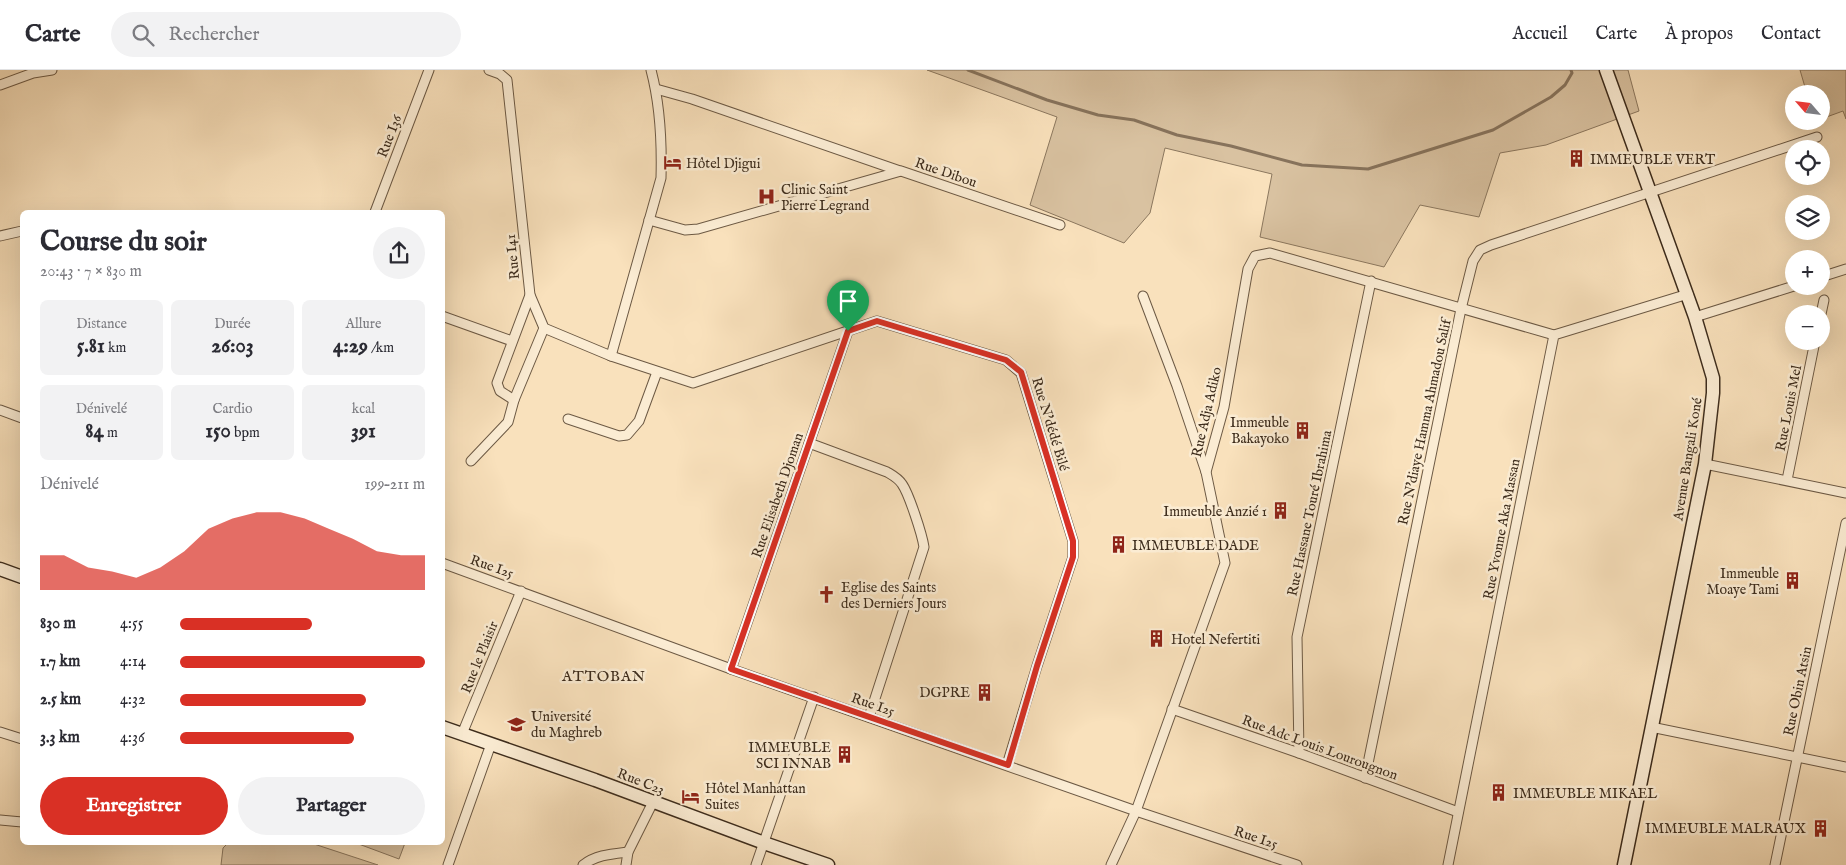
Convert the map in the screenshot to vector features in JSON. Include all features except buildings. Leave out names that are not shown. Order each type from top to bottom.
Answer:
[{"type":"street","points":[[0,84],[33,73],[52,70]]},
{"type":"street","name":"Rue I36","points":[[376,210],[430,70]]},
{"type":"street","name":"Rue I41","points":[[489,70],[500,74],[507,80],[530,295],[544,328]]},
{"type":"street","points":[[611,356],[661,178],[662,160],[656,89],[652,70]]},
{"type":"street","name":"Avenue Bangali Koné","points":[[1606,70],[1688,294],[1713,378],[1712,410],[1705,464],[1624,865]]},
{"type":"street","points":[[656,89],[692,99],[901,171]]},
{"type":"street","name":"Rue N'diaye Hamma Ahmadou Salif","points":[[1365,778],[1460,310],[1472,261],[1480,250],[1491,245],[1817,137]]},
{"type":"street","name":"Rue Dibou","points":[[649,220],[685,230],[698,229],[901,171],[1060,226]]},
{"type":"street","points":[[0,236],[20,231]]},
{"type":"street","name":"Rue Adja Adiko","points":[[1111,865],[1136,811],[1225,563],[1206,472],[1224,407],[1248,269],[1255,256],[1270,254],[1371,282],[1460,310],[1554,335]]},
{"type":"street","points":[[1830,274],[1846,269]]},
{"type":"street","name":"Rue Hassane Touré Ibrahima","points":[[1299,753],[1297,638],[1371,282]]},
{"type":"street","points":[[1695,317],[1785,289]]},
{"type":"street","points":[[1554,335],[1688,294]]},
{"type":"street","points":[[514,400],[500,391],[497,383],[530,295]]},
{"type":"street","points":[[1143,296],[1177,386],[1206,472]]},
{"type":"street","points":[[1823,305],[1824,300]]},
{"type":"street","points":[[445,317],[512,341]]},
{"type":"street","name":"Rue N'dédé Bilé","points":[[658,372],[692,383],[877,321],[1006,360],[1021,372],[1073,541],[1073,557],[1037,666],[1008,765]]},
{"type":"street","points":[[471,461],[498,435],[508,422],[514,400],[544,328],[611,356],[658,372],[639,421],[627,435],[619,436],[568,419]]},
{"type":"street","name":"Rue Elisabeth Djoman","points":[[731,669],[848,331]]},
{"type":"street","name":"Rue Yvonne Aka Massan","points":[[1448,865],[1554,335]]},
{"type":"street","name":"Rue Louis Mel","points":[[1787,480],[1813,350]]},
{"type":"street","points":[[0,410],[20,417]]},
{"type":"street","points":[[810,443],[896,476],[903,484],[922,537],[924,547],[869,717]]},
{"type":"street","points":[[1705,464],[1846,493]]},
{"type":"street","name":"Rue Obin Atsin","points":[[1776,865],[1846,524]]},
{"type":"street","name":"Rue I25","points":[[445,564],[731,669],[1136,811],[1297,865]]},
{"type":"street","points":[[0,569],[20,576]]},
{"type":"street","name":"Rue le Plaisir","points":[[462,734],[521,591]]},
{"type":"street","points":[[756,865],[814,697]]},
{"type":"street","name":"Rue Adc Louis Lourougnon","points":[[1172,709],[1299,753],[1458,812]]},
{"type":"street","points":[[1651,727],[1846,767]]},
{"type":"street","name":"Rue C23","points":[[445,728],[828,865]]},
{"type":"street","points":[[0,732],[20,738]]},
{"type":"street","points":[[448,865],[491,744]]},
{"type":"street","points":[[626,865],[628,852],[653,802]]},
{"type":"street","points":[[0,820],[20,822]]},
{"type":"street","points":[[583,865],[591,859],[600,856],[628,852]]},
{"type":"shaded area","points":[[927,70],[1628,70],[1639,111],[1546,145],[1500,153],[1479,217],[1420,205],[1384,267],[1260,237],[1272,174],[1165,148],[1150,213],[1124,243],[1030,205],[1057,117]]},
{"type":"shaded area","points":[[1800,70],[1846,70],[1846,119],[1843,111],[1830,116],[1830,85],[1804,85]]},
{"type":"shaded area","points":[[226,845],[317,845],[378,865],[221,865],[223,848]]},
{"type":"shaded area","points":[[361,845],[404,845],[399,859]]},
{"type":"waterway","points":[[968,70],[1047,100],[1098,115],[1134,120],[1177,135],[1231,146],[1302,165],[1368,169],[1493,130],[1551,97],[1565,85],[1572,73],[1571,70]]},
{"type":"place","name":"IMMEUBLE VERT","points":[[1576,159]]},
{"type":"place","name":"Hôtel Djigui","points":[[672,163]]},
{"type":"place","name":"Clinic Saint Pierre Legrand","points":[[767,197]]},
{"type":"place","name":"Immeuble Bakayoko","points":[[1303,430]]},
{"type":"place","name":"Immeuble Anzié 1","points":[[1281,511]]},
{"type":"place","name":"IMMEUBLE DADE","points":[[1118,545]]},
{"type":"place","name":"Immeuble Moaye Tami","points":[[1793,581]]},
{"type":"place","name":"Eglise des Saints des Derniers Jours","points":[[827,595]]},
{"type":"place","name":"Hotel Nefertiti","points":[[1157,639]]},
{"type":"place","name":"DGPRE","points":[[984,692]]},
{"type":"place","name":"Université du Maghreb","points":[[517,724]]},
{"type":"place","name":"IMMEUBLE SCI INNAB","points":[[845,755]]},
{"type":"place","name":"IMMEUBLE MIKAEL","points":[[1499,793]]},
{"type":"place","name":"Hôtel Manhattan Suites","points":[[691,796]]},
{"type":"place","name":"IMMEUBLE MALRAUX","points":[[1820,828]]},
{"type":"district","name":"ATTOBAN","points":[[604,676]]},
{"type":"route","points":[[877,321],[1006,360],[1021,372],[1073,541],[1073,557],[1037,666],[1008,765],[731,669],[848,331],[877,321]]}]
